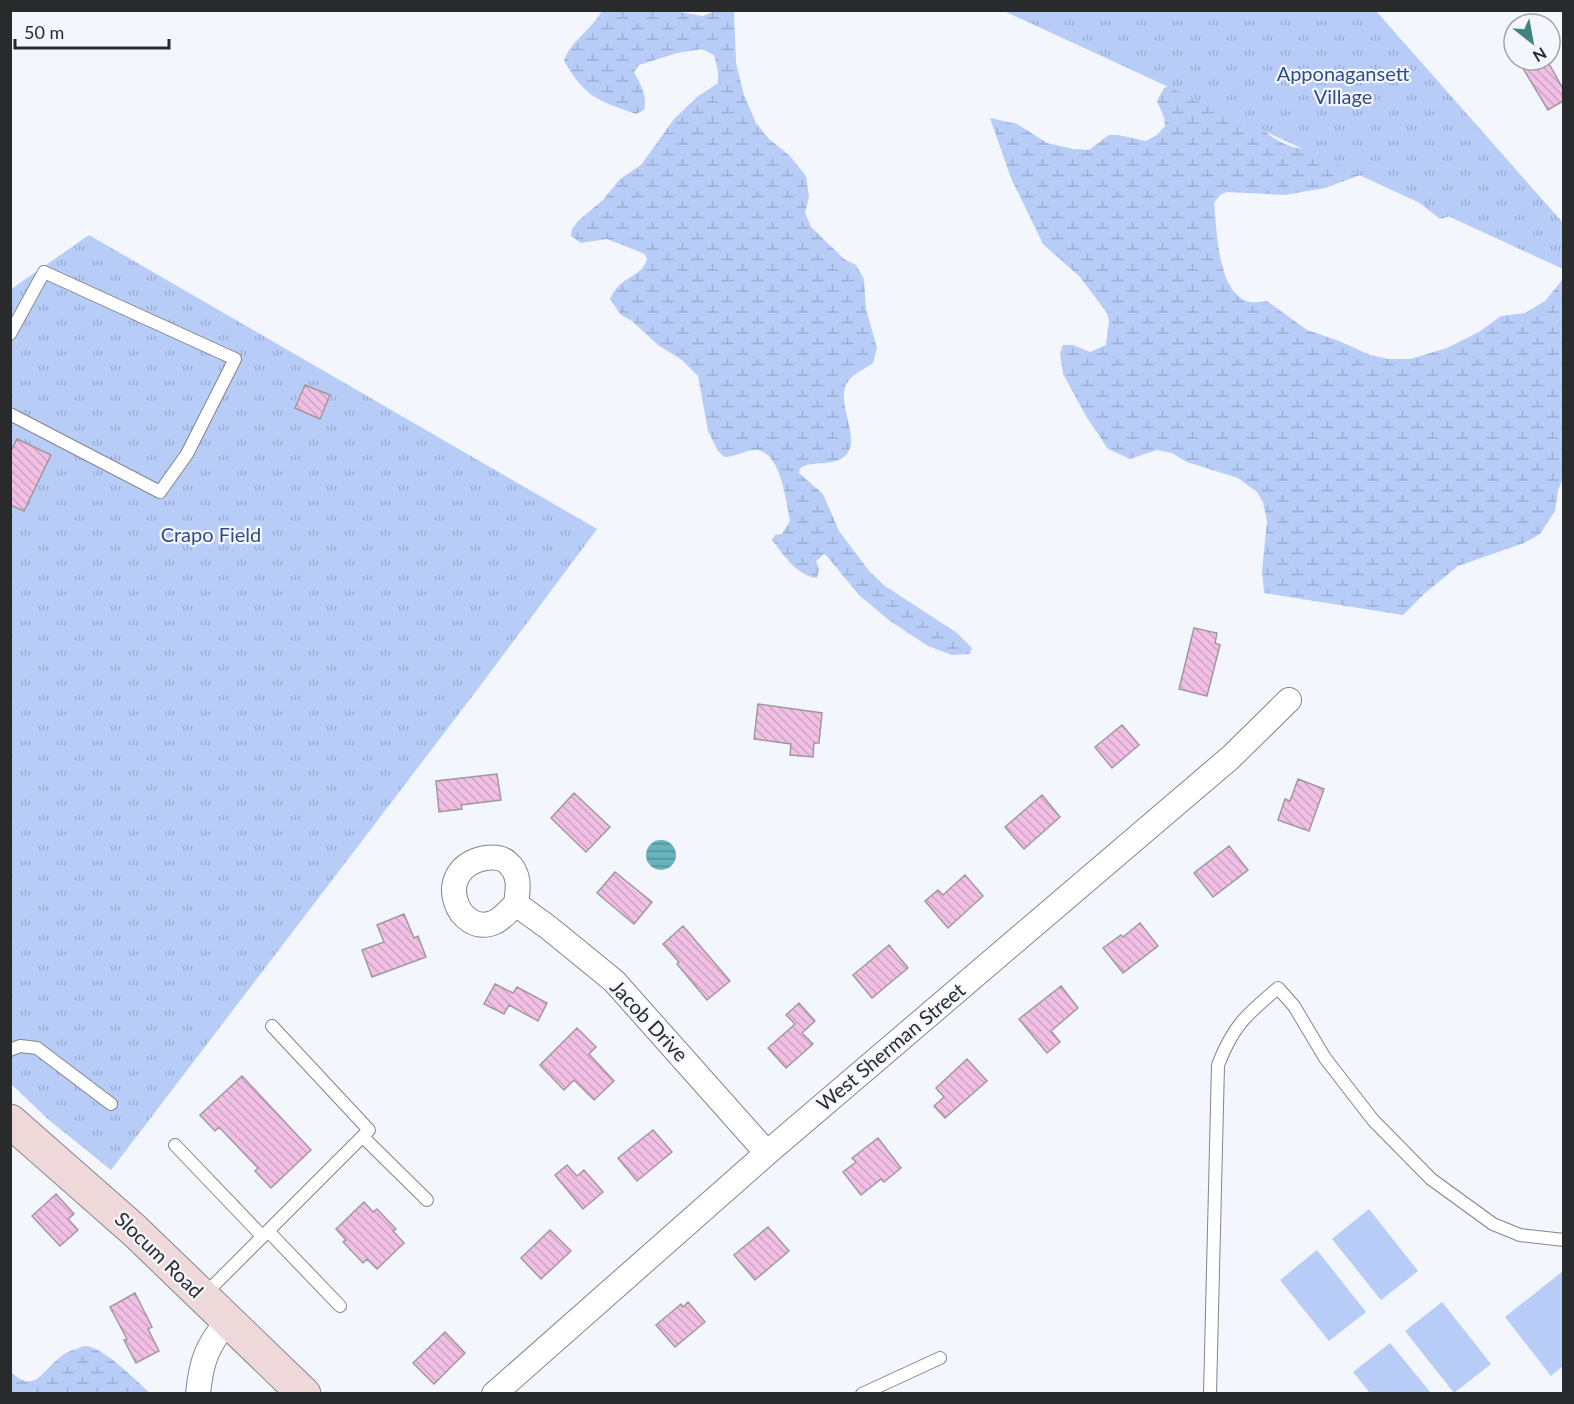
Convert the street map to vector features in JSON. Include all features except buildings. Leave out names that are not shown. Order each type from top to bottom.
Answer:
[{"type":"main road","name":"Slocum Road","points":[[10,1121],[127,1223],[304,1394]]},
{"type":"street","name":"West Sherman Street","points":[[494,1394],[767,1153],[1231,757],[1288,700]]},
{"type":"street","name":"Jacob Drive","points":[[516,904],[614,981],[767,1153]]},
{"type":"street","points":[[198,1394],[202,1361],[213,1339],[228,1321]]},
{"type":"lane","points":[[10,334],[44,272],[235,359],[187,454],[160,492],[10,414]]},
{"type":"lane","points":[[1210,1394],[1218,1065],[1228,1040],[1247,1014],[1278,988],[1294,1005],[1325,1058],[1373,1120],[1431,1179],[1493,1224],[1520,1235],[1563,1240]]},
{"type":"lane","points":[[203,1296],[369,1130],[272,1026]]},
{"type":"lane","points":[[10,1050],[20,1046],[37,1048],[111,1104]]},
{"type":"lane","points":[[363,1137],[427,1200]]},
{"type":"lane","points":[[175,1145],[340,1306]]},
{"type":"lane","points":[[862,1394],[940,1358]]},
{"type":"green space","points":[[668,10],[703,16],[715,11],[734,11],[736,63],[744,95],[756,123],[769,139],[789,155],[806,176],[809,197],[805,213],[811,227],[844,259],[856,265],[864,279],[866,309],[877,348],[873,363],[852,377],[845,387],[844,397],[850,429],[850,449],[840,459],[805,466],[800,468],[799,473],[823,494],[839,531],[869,571],[885,586],[957,633],[972,648],[970,654],[952,655],[928,646],[890,621],[859,595],[826,555],[824,554],[816,561],[819,569],[817,578],[803,573],[792,564],[772,540],[775,535],[782,534],[790,521],[781,480],[772,460],[765,453],[757,450],[724,457],[718,451],[708,431],[698,376],[682,360],[658,345],[632,321],[621,315],[610,299],[619,286],[644,265],[647,259],[645,254],[607,239],[581,243],[571,236],[572,229],[578,221],[603,200],[620,179],[641,165],[674,119],[697,97],[718,83],[718,71],[714,55],[702,49],[677,53],[639,65],[634,72],[643,90],[645,105],[644,110],[636,114],[602,101],[586,90],[564,61],[567,54],[602,11]]},
{"type":"green space","name":"Apponagansett Village","points":[[1004,11],[1376,11],[1563,223],[1563,269]]},
{"type":"green space","points":[[1178,81],[1213,83],[1244,93],[1264,108],[1262,120],[1266,132],[1279,141],[1298,148],[1335,147],[1414,123],[1454,136],[1475,148],[1504,170],[1465,186],[1455,198],[1454,215],[1440,219],[1388,178],[1371,171],[1325,188],[1285,195],[1227,192],[1220,195],[1214,203],[1216,227],[1223,270],[1235,293],[1244,300],[1267,301],[1307,330],[1370,355],[1389,359],[1410,359],[1447,348],[1479,332],[1501,316],[1525,313],[1545,301],[1563,279],[1563,478],[1558,490],[1555,511],[1540,534],[1524,543],[1458,566],[1403,615],[1264,593],[1262,570],[1267,522],[1263,502],[1257,492],[1238,478],[1187,462],[1172,453],[1157,450],[1130,459],[1108,449],[1086,416],[1063,374],[1060,353],[1063,345],[1073,345],[1090,352],[1106,345],[1109,320],[1107,313],[1080,277],[1043,244],[1011,178],[990,118],[1017,124],[1047,143],[1073,149],[1089,150],[1109,135],[1146,141],[1157,135],[1165,126],[1157,101],[1164,88]]},
{"type":"green space","name":"Crapo Field","points":[[89,235],[597,529],[111,1170],[49,1120],[11,1084],[10,290]]},
{"type":"green space","points":[[1369,1209],[1418,1271],[1381,1300],[1332,1239]]},
{"type":"green space","points":[[1317,1250],[1366,1312],[1329,1341],[1280,1280]]},
{"type":"green space","points":[[1563,1271],[1563,1366],[1551,1376],[1505,1317]]},
{"type":"green space","points":[[1442,1302],[1491,1364],[1454,1393],[1405,1331]]},
{"type":"green space","points":[[1390,1343],[1431,1393],[1370,1393],[1353,1372]]},
{"type":"green space","points":[[85,1346],[110,1358],[150,1393],[11,1393],[11,1372],[26,1381],[32,1381],[62,1356]]},
{"type":"shaded area","points":[[661,840],[667,841],[675,849],[675,861],[667,869],[661,870],[655,869],[647,861],[646,855],[647,849],[655,841]]}]
